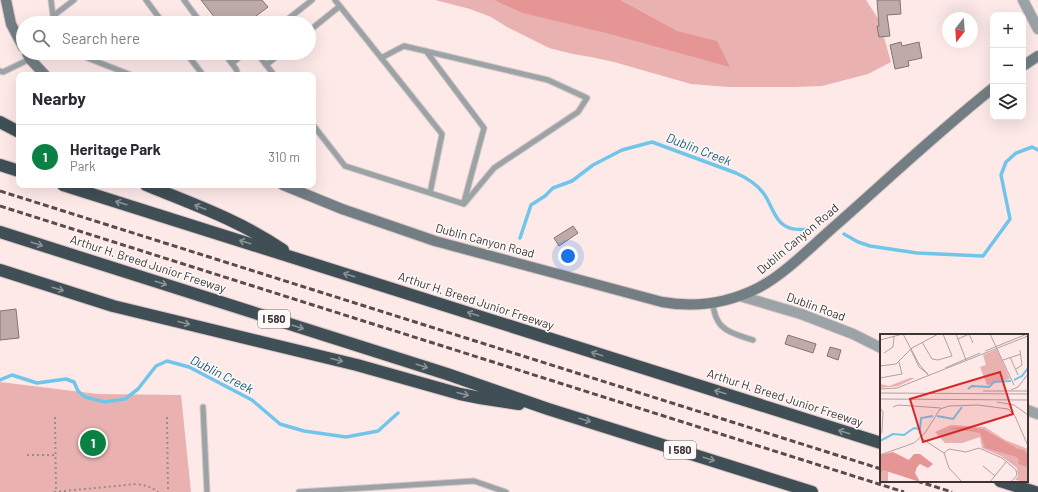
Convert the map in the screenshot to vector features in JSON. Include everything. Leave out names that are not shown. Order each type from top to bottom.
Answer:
[{"type":"highway","points":[[0,122],[16,130]]},
{"type":"highway","points":[[0,165],[16,170]]},
{"type":"highway","name":"Arthur H. Breed Junior Freeway","points":[[73,188],[880,443]]},
{"type":"highway","points":[[154,188],[219,214],[273,243],[296,258]]},
{"type":"highway","name":"Arthur H. Breed Junior Freeway","points":[[0,232],[447,374],[548,409],[812,492]]},
{"type":"highway","points":[[3,271],[113,306],[357,365],[460,394],[548,409]]},
{"type":"highway","points":[[1003,482],[1035,492]]},
{"type":"main road","points":[[6,0],[12,24],[16,32]]},
{"type":"main road","points":[[1026,64],[1038,56]]},
{"type":"main road","points":[[32,60],[42,72]]},
{"type":"main road","name":"Dublin Canyon Road","points":[[290,188],[342,209],[442,244],[662,302],[688,305],[712,303],[740,296],[773,278],[791,264],[958,116],[990,90]]},
{"type":"street","points":[[1023,0],[1038,29]]},
{"type":"street","name":"Dublin Road","points":[[740,296],[801,314],[853,334],[880,348]]},
{"type":"street","points":[[1028,410],[1038,414]]},
{"type":"lane","points":[[51,0],[53,16]]},
{"type":"lane","points":[[53,16],[74,0]]},
{"type":"lane","points":[[146,0],[158,16]]},
{"type":"lane","points":[[184,0],[196,16]]},
{"type":"lane","points":[[292,16],[312,0]]},
{"type":"lane","points":[[335,0],[442,134],[430,193]]},
{"type":"lane","points":[[316,25],[340,6]]},
{"type":"lane","points":[[381,58],[404,46],[548,80],[587,98],[578,112],[494,168],[464,204]]},
{"type":"lane","points":[[426,51],[484,128],[464,204]]},
{"type":"lane","points":[[0,71],[3,72],[22,60]]},
{"type":"lane","points":[[93,60],[123,72]]},
{"type":"lane","points":[[191,60],[201,72]]},
{"type":"lane","points":[[230,60],[237,72]]},
{"type":"lane","points":[[232,63],[236,60]]},
{"type":"lane","points":[[262,60],[272,72]]},
{"type":"lane","points":[[266,65],[272,60]]},
{"type":"lane","points":[[316,129],[345,166],[464,204]]},
{"type":"lane","points":[[712,303],[716,318],[725,329],[753,340]]},
{"type":"lane","points":[[203,407],[208,492]]},
{"type":"lane","points":[[299,492],[474,481],[506,492]]},
{"type":"path","points":[[55,417],[55,492],[136,484],[145,485],[158,492]]},
{"type":"path","points":[[167,417],[168,492]]},
{"type":"path","points":[[27,455],[56,454]]},
{"type":"shaded area","points":[[435,0],[866,0],[879,20],[891,62],[868,74],[822,86],[729,87],[691,84],[614,62],[549,48],[507,27],[491,17],[470,9]]},
{"type":"shaded area","points":[[494,0],[620,0],[677,31],[717,41],[730,67],[610,34],[523,13]]},
{"type":"shaded area","points":[[0,382],[98,394],[181,395],[191,492],[0,492]]},
{"type":"building","points":[[201,0],[262,0],[268,7],[256,16],[214,16]]},
{"type":"building","points":[[877,0],[900,0],[901,14],[887,15],[890,36],[879,37],[877,26],[879,26]]},
{"type":"building","points":[[901,42],[902,46],[919,42],[922,58],[908,61],[909,66],[895,69],[890,45]]},
{"type":"building","points":[[573,226],[578,233],[559,246],[554,238]]},
{"type":"building","points":[[16,309],[19,338],[0,340],[0,311]]},
{"type":"building","points":[[788,335],[816,344],[813,353],[785,344]]},
{"type":"building","points":[[830,347],[841,350],[838,360],[827,356]]},
{"type":"waterway","name":"Dublin Creek","points":[[520,238],[531,205],[545,196],[553,188],[572,181],[593,165],[622,150],[652,142],[744,177],[761,190],[767,198],[774,214],[785,226],[802,230],[815,229]]},
{"type":"waterway","name":"Dublin Creek","points":[[844,234],[858,242],[870,246],[917,253],[983,256],[1010,219],[1001,175],[1006,162],[1016,153],[1032,147],[1038,150]]},
{"type":"waterway","name":"Dublin Creek","points":[[0,380],[12,375],[37,383],[66,379],[74,382],[78,391],[85,397],[105,402],[125,399],[138,389],[156,366],[167,361],[189,367],[252,400],[280,424],[304,431],[346,437],[378,431],[398,413]]},
{"type":"railway","points":[[0,191],[880,469]]},
{"type":"railway","points":[[0,206],[904,492]]},
{"type":"railway","points":[[920,482],[952,492]]},
{"type":"place","name":"Heritage Park","points":[[93,443]]}]
